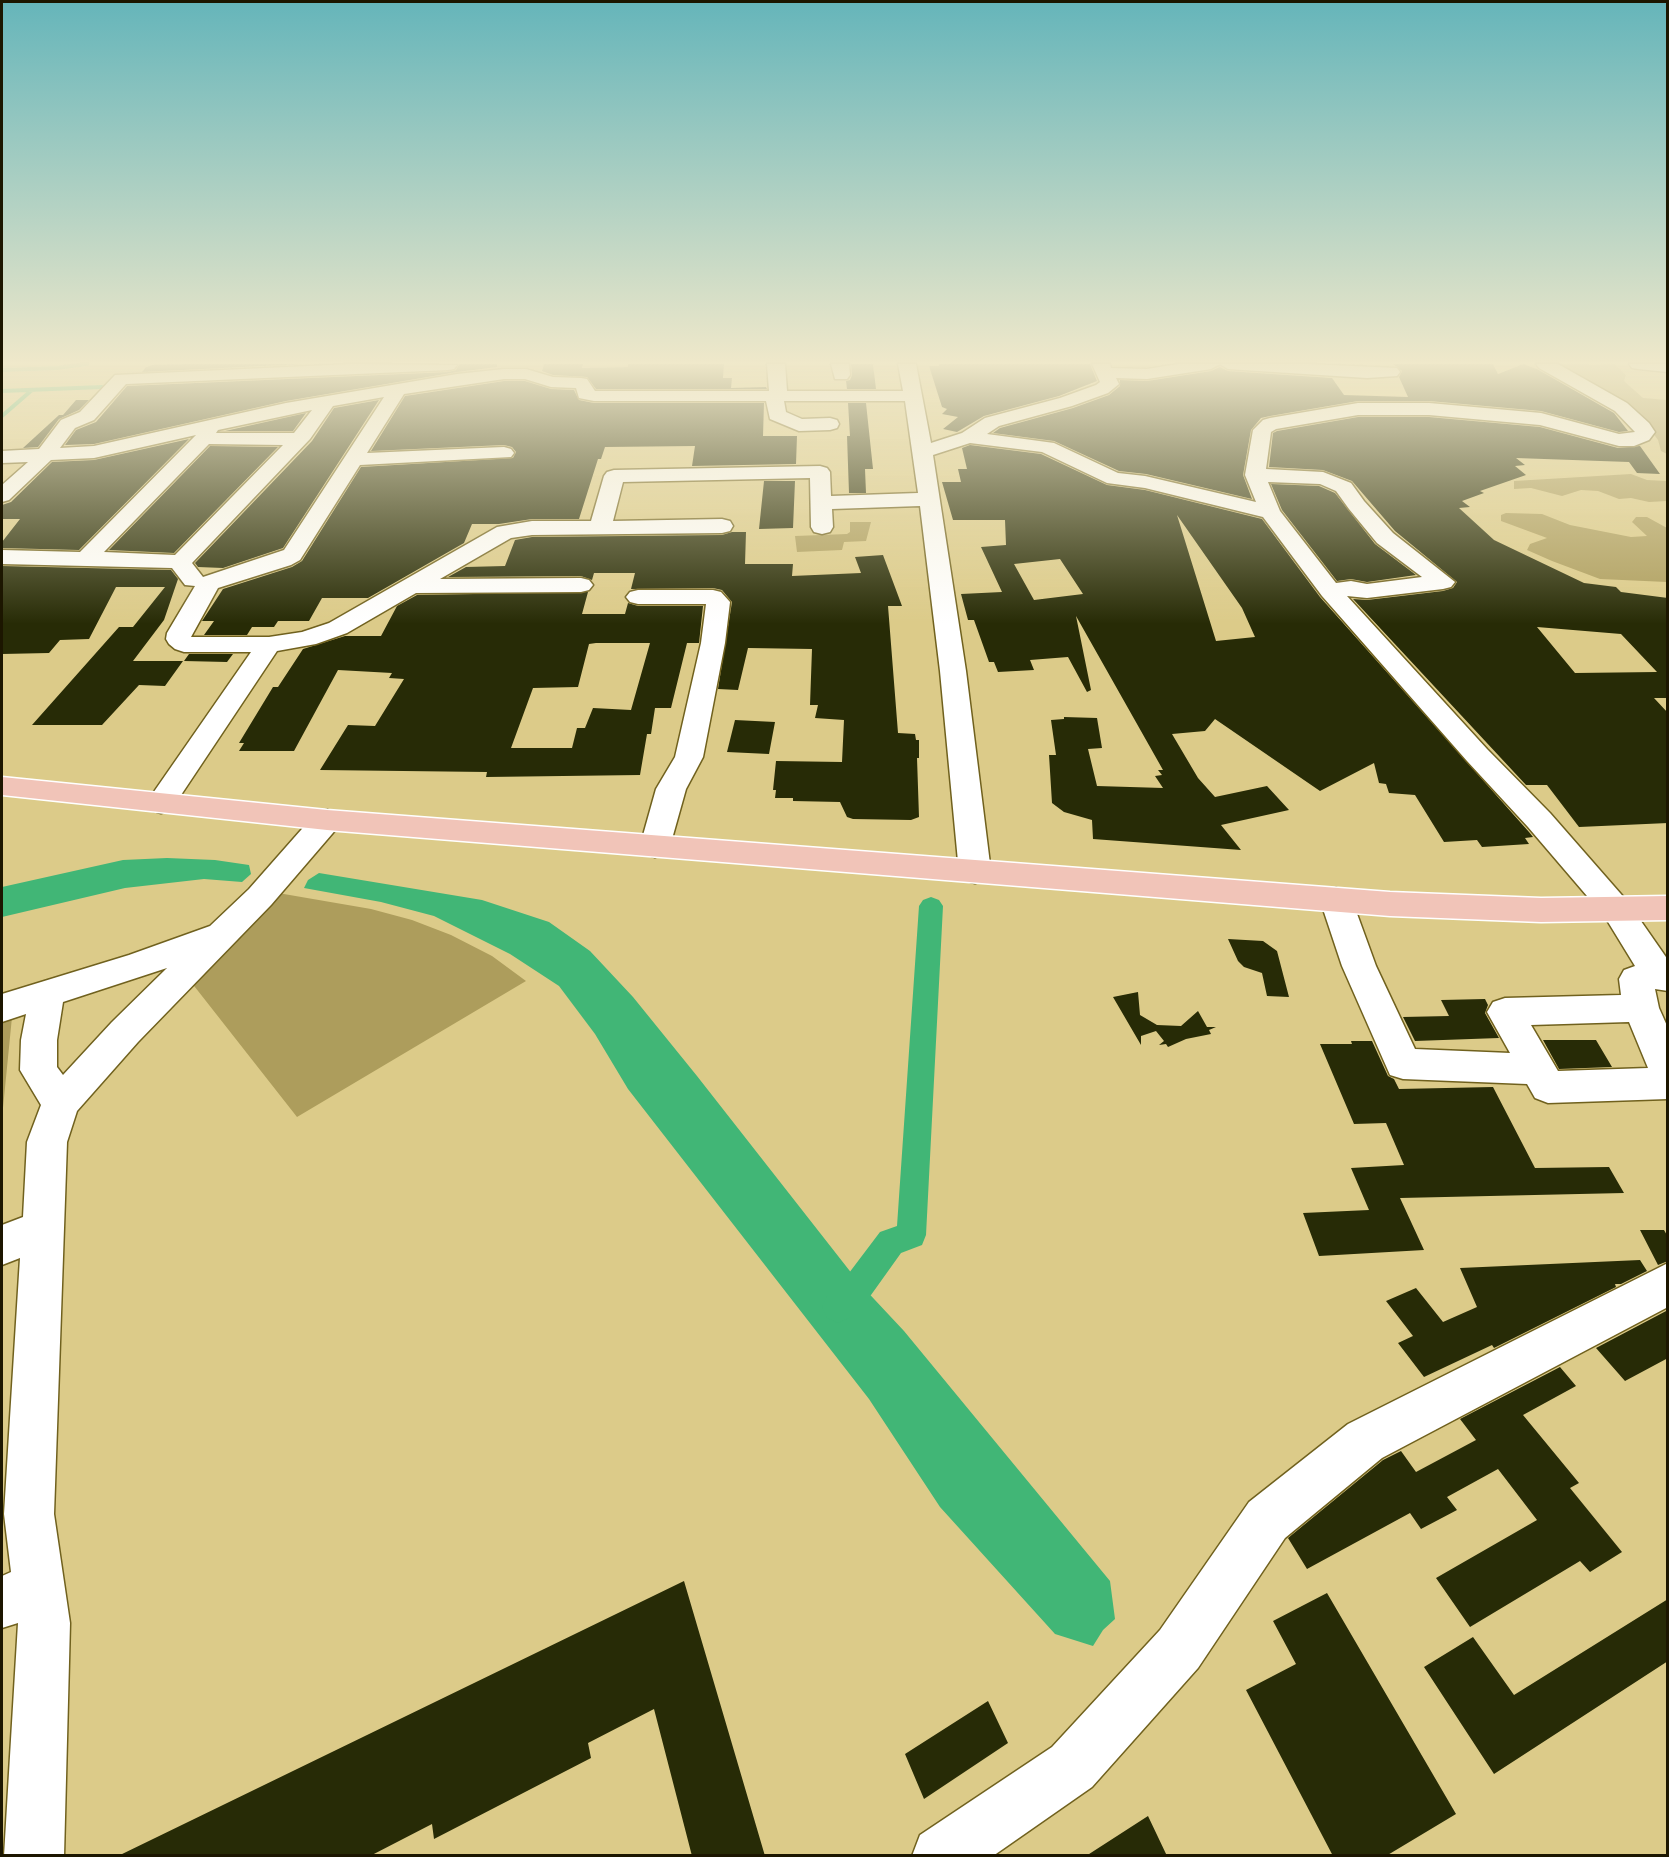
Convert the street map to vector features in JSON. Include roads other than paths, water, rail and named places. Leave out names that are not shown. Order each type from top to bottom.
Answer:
[{"type":"main road","points":[[2,786],[327,820],[1336,900],[1541,910],[1668,908]]},
{"type":"street","points":[[2,496],[47,451]]},
{"type":"street","points":[[2,457],[94,451]]},
{"type":"street","points":[[86,558],[190,451]]},
{"type":"street","points":[[180,563],[288,451]]},
{"type":"street","points":[[2,557],[166,560],[180,563],[194,581],[209,583],[283,560],[292,555],[360,451]]},
{"type":"street","points":[[927,451],[923,452],[953,671],[975,872]]},
{"type":"street","points":[[1055,451],[1114,479],[1145,482],[1270,512]]},
{"type":"street","points":[[1259,451],[1255,476],[1270,512],[1330,591],[1477,755],[1539,820],[1616,909],[1663,976],[1636,979],[1641,1008],[1668,1072]]},
{"type":"street","points":[[355,459],[504,453]]},
{"type":"street","points":[[600,527],[615,476],[820,472],[822,527]]},
{"type":"street","points":[[1255,476],[1323,478],[1344,487],[1356,505],[1385,538],[1443,582],[1367,591],[1351,588],[1330,591]]},
{"type":"street","points":[[820,503],[929,499]]},
{"type":"street","points":[[209,583],[179,633],[178,639],[184,644],[269,645],[307,639],[338,628],[505,532],[532,528],[722,526]]},
{"type":"street","points":[[414,586],[581,585]]},
{"type":"street","points":[[638,597],[713,597],[718,602],[712,648],[689,757],[671,789],[655,846]]},
{"type":"street","points":[[161,802],[269,645]]},
{"type":"street","points":[[34,1856],[44,1623],[20,1595],[29,1514],[47,1142],[61,1103],[125,1032],[260,897],[327,820]]},
{"type":"street","points":[[1336,900],[1359,966],[1403,1064],[1537,1069]]},
{"type":"street","points":[[2,1008],[139,965],[225,933]]},
{"type":"street","points":[[47,994],[39,1040],[38,1070],[61,1103]]},
{"type":"street","points":[[1641,1008],[1504,1012],[1548,1087],[1668,1083]]},
{"type":"street","points":[[2,1245],[43,1229]]},
{"type":"street","points":[[941,1856],[1072,1767],[1179,1649],[1267,1520],[1365,1441],[1668,1284]]},
{"type":"waterway","points":[[838,1307],[860,1284],[891,1242],[911,1235],[931,906]]}]
